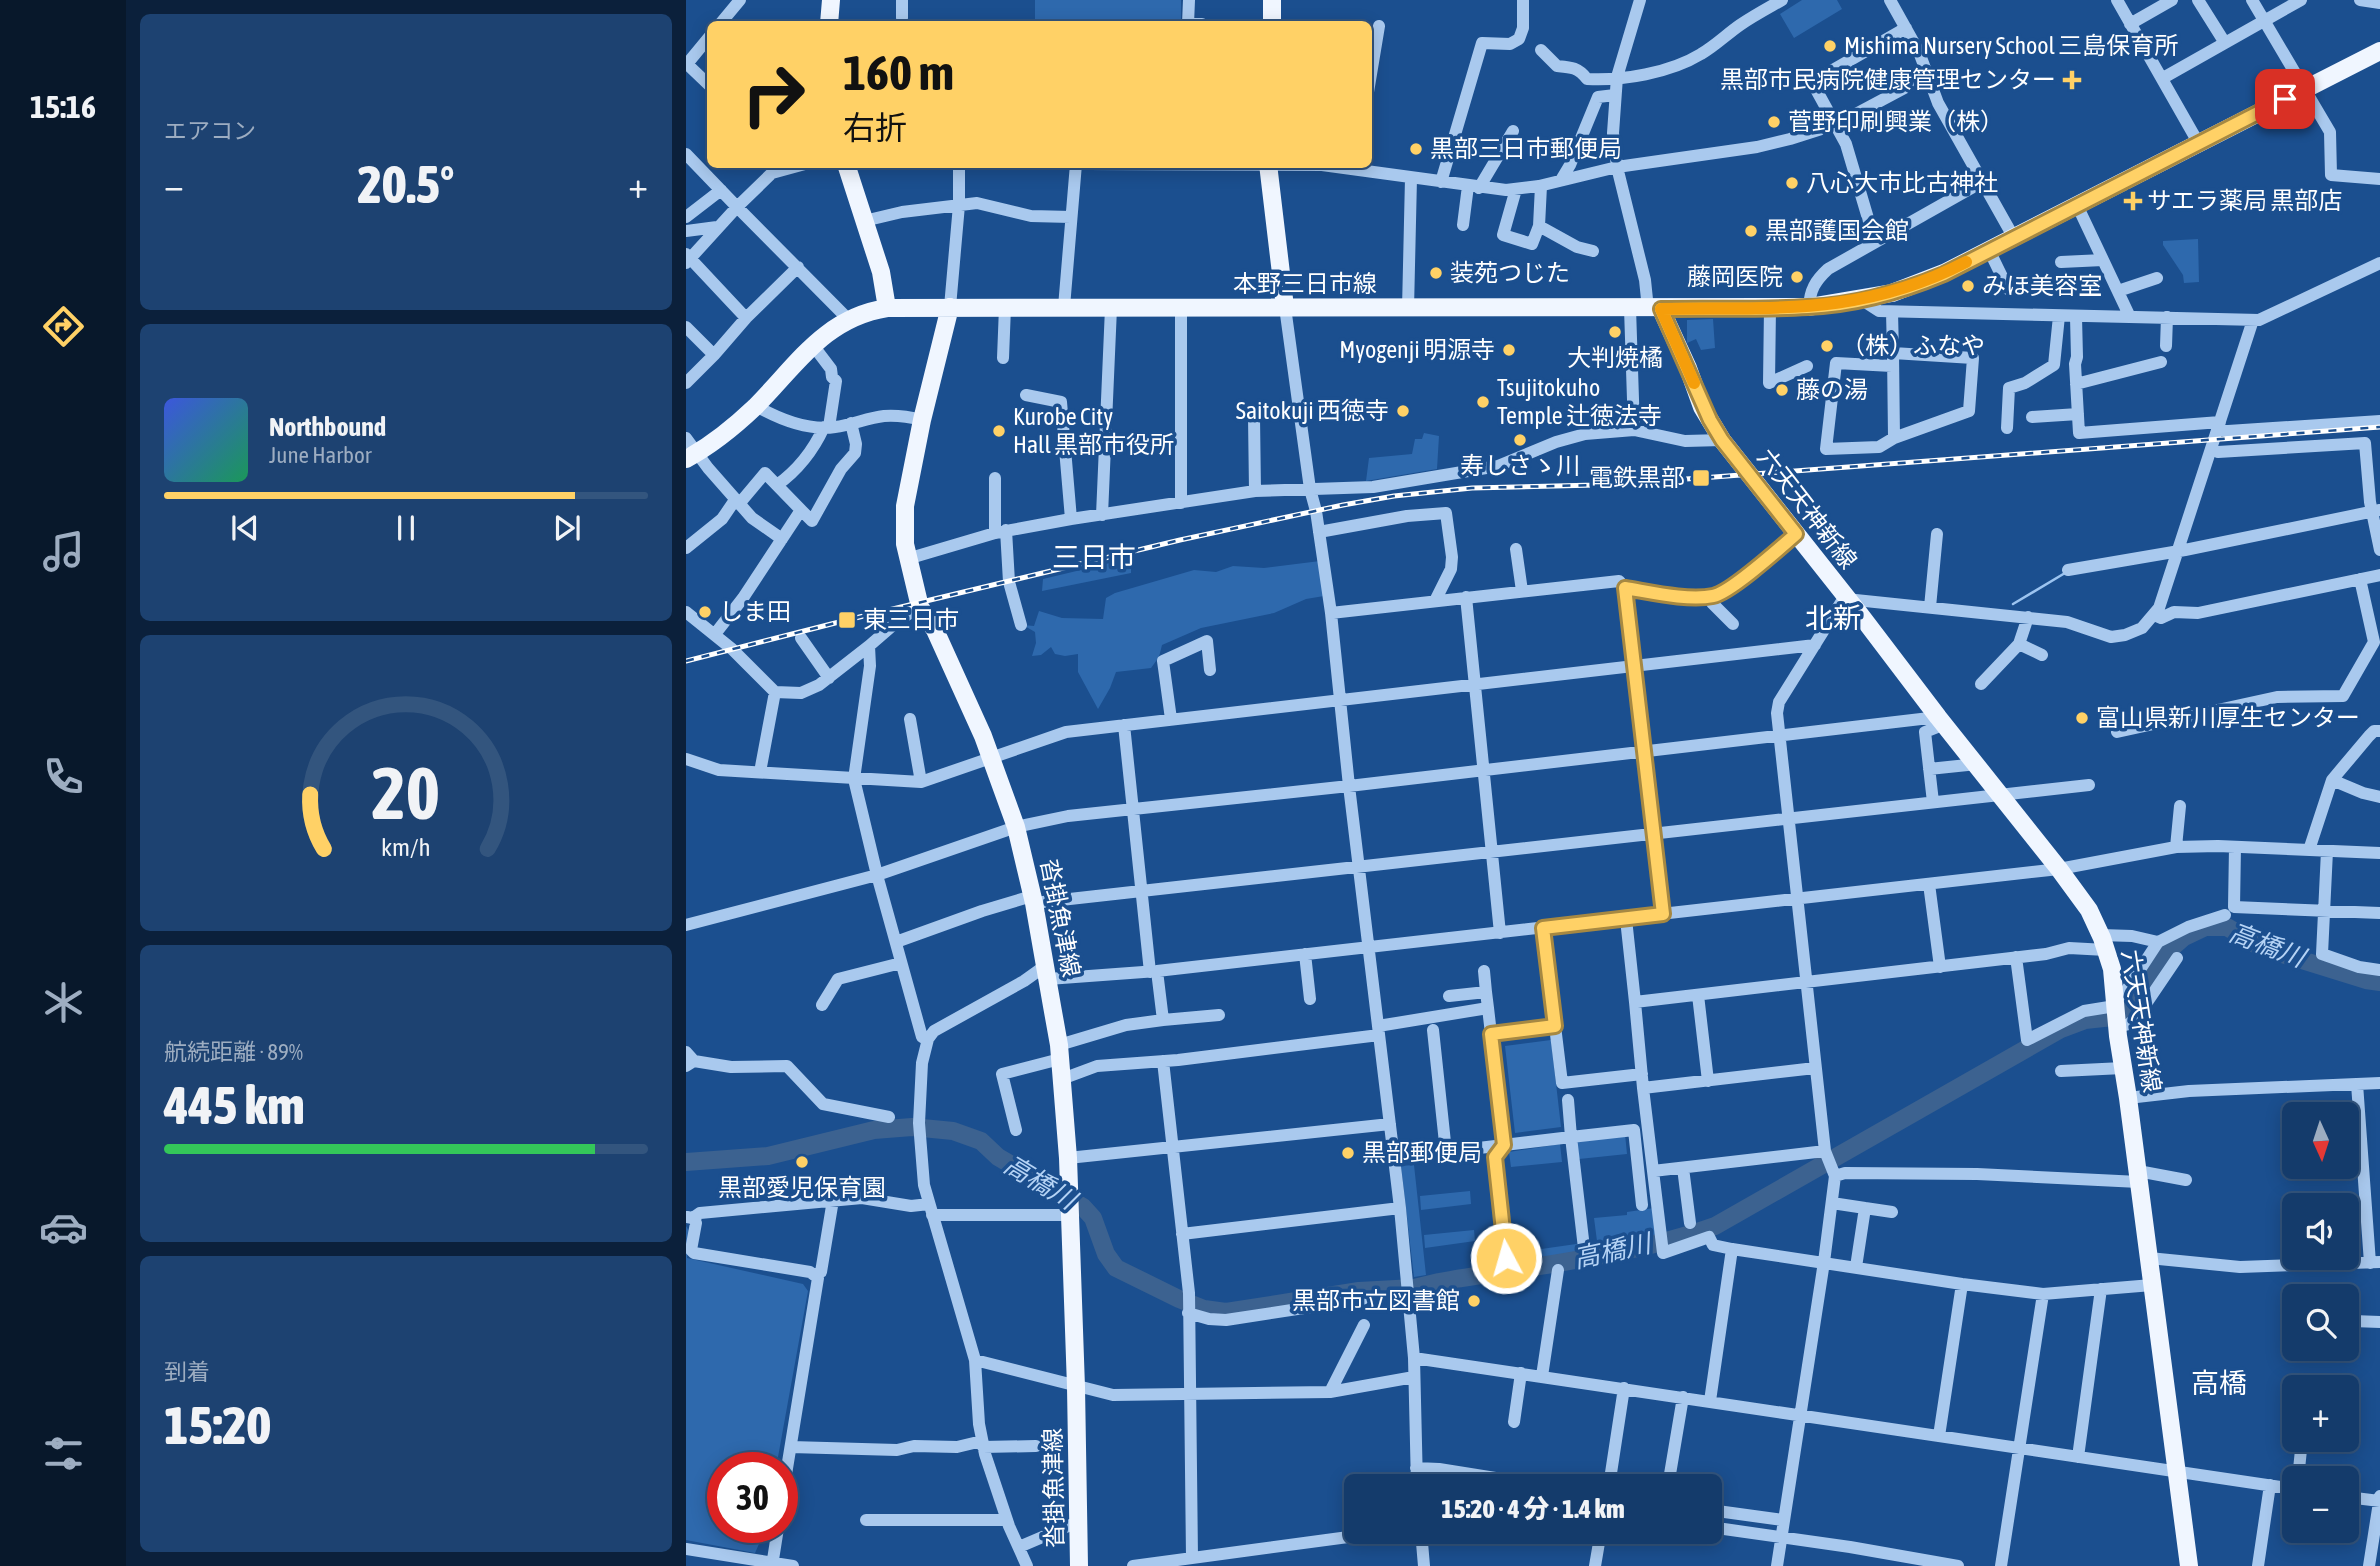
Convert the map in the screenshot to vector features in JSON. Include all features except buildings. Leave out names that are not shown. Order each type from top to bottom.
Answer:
[{"type":"main road","points":[[829,21],[831,0]]},
{"type":"main road","points":[[1272,0],[1272,21]]},
{"type":"main road","points":[[1647,308],[1809,307],[1862,300],[1915,286],[2380,51]]},
{"type":"main road","points":[[847,168],[881,272],[887,307]]},
{"type":"main road","points":[[1268,168],[1285,307]]},
{"type":"main road","name":"本野三日市線","points":[[691,456],[727,432],[757,406],[812,344],[849,320],[887,307],[1647,308]]},
{"type":"main road","name":"沓掛魚津線","points":[[950,307],[922,419],[905,506],[904,534],[907,559],[920,607],[935,630],[991,759],[1016,827],[1046,973],[1059,1052],[1068,1158],[1080,1521],[1079,1566]]},
{"type":"main road","name":"六天天神新線","points":[[1647,308],[1688,368],[1702,407],[1722,440],[2059,869],[2089,910],[2104,943],[2112,969],[2189,1566]]},
{"type":"street","points":[[722,21],[740,0]]},
{"type":"street","points":[[902,0],[902,18]]},
{"type":"street","points":[[1188,21],[1189,0]]},
{"type":"street","points":[[1441,182],[1482,43],[1510,44],[1519,39],[1523,28],[1523,0]]},
{"type":"street","points":[[1634,430],[1647,308],[1645,280],[1617,167],[1613,133],[1617,77],[1640,0]]},
{"type":"street","points":[[1541,50],[1556,66],[1572,67],[1581,71],[1587,79],[1635,77],[1676,67],[1702,54],[1743,23],[1782,0]]},
{"type":"street","points":[[1890,0],[1919,52],[1938,103],[2014,237]]},
{"type":"street","points":[[2130,24],[2172,0]]},
{"type":"street","points":[[2198,0],[2224,43]]},
{"type":"street","points":[[2252,0],[2330,132],[2331,175],[2380,179]]},
{"type":"street","points":[[2163,78],[2301,0]]},
{"type":"street","points":[[2360,0],[2380,4]]},
{"type":"street","points":[[2120,1],[2130,24],[2199,144]]},
{"type":"street","points":[[1372,68],[1379,26]]},
{"type":"street","points":[[1875,242],[1846,144],[1812,82],[1906,28]]},
{"type":"street","points":[[707,40],[687,64],[707,83]]},
{"type":"street","points":[[1363,168],[1473,187],[1516,189],[1541,186],[1617,167],[1757,147],[1837,124],[1927,76]]},
{"type":"street","points":[[1561,180],[1570,165],[1598,97],[1615,95]]},
{"type":"street","points":[[1463,225],[1473,187],[1513,131]]},
{"type":"street","points":[[686,154],[849,320]]},
{"type":"street","points":[[950,307],[959,205],[959,168]]},
{"type":"street","points":[[1064,307],[1076,168]]},
{"type":"street","points":[[746,318],[687,258],[771,169]]},
{"type":"street","points":[[1408,309],[1411,178]]},
{"type":"street","points":[[1809,307],[1810,292],[1816,280],[1828,269],[1982,182]]},
{"type":"street","points":[[1516,189],[1503,235],[1532,244],[1539,226],[1541,186]]},
{"type":"street","points":[[686,217],[721,190]]},
{"type":"street","points":[[864,221],[902,212],[976,203],[1031,216],[1070,217]]},
{"type":"street","points":[[2077,205],[2130,317]]},
{"type":"street","points":[[1539,226],[1577,247],[1593,251]]},
{"type":"street","points":[[686,231],[717,227]]},
{"type":"street","points":[[1989,250],[2008,289]]},
{"type":"street","points":[[2061,262],[2103,260]]},
{"type":"street","points":[[1862,300],[1879,311],[1892,312],[2059,317],[2227,317],[2259,320],[2380,263]]},
{"type":"street","points":[[686,383],[798,267]]},
{"type":"street","points":[[2118,291],[2157,278]]},
{"type":"street","points":[[1003,358],[1005,307]]},
{"type":"street","points":[[1285,307],[1310,488],[1320,532],[1331,613],[1349,786],[1395,1158],[1414,1358],[1416,1474]]},
{"type":"street","points":[[1770,307],[1769,383],[1807,366]]},
{"type":"street","points":[[1102,514],[1111,308]]},
{"type":"street","points":[[1181,309],[1181,503]]},
{"type":"street","points":[[1892,312],[1894,438]]},
{"type":"street","points":[[2007,428],[2009,388],[2025,383],[2054,365],[2059,317]]},
{"type":"street","points":[[2076,317],[2079,433],[2219,426],[2228,431],[2380,421]]},
{"type":"street","points":[[2166,346],[2167,317]]},
{"type":"street","points":[[1777,1566],[1835,1176],[1825,1151],[1815,1068],[1777,713],[1779,702],[1842,601],[1846,599],[2067,622],[2111,637],[2142,628],[2158,608],[2253,320]]},
{"type":"street","points":[[686,327],[714,355]]},
{"type":"street","points":[[777,485],[791,475],[815,447],[826,427],[836,381],[831,369],[812,344]]},
{"type":"street","points":[[1973,358],[1969,411],[1894,438],[1879,447],[1826,449],[1836,363],[1973,358]]},
{"type":"street","points":[[2076,384],[2161,362]]},
{"type":"street","points":[[1026,395],[1061,402],[1071,519]]},
{"type":"street","points":[[757,406],[783,421],[826,427],[884,416],[922,419]]},
{"type":"street","points":[[2032,417],[2078,414]]},
{"type":"street","points":[[1254,417],[1255,491]]},
{"type":"street","points":[[686,548],[722,519],[765,473],[812,521],[841,469],[855,453],[856,444],[851,423]]},
{"type":"street","points":[[907,559],[1001,532],[1102,514],[1255,491],[1373,487],[1498,466],[1556,442],[1585,434],[1634,430],[1685,440],[1722,440]]},
{"type":"street","points":[[686,438],[691,456],[752,518],[782,539]]},
{"type":"street","points":[[2218,452],[2365,443],[2380,550]]},
{"type":"street","points":[[995,478],[1009,582],[1021,625]]},
{"type":"street","points":[[715,635],[801,510]]},
{"type":"street","points":[[2068,570],[2376,511]]},
{"type":"street","points":[[1320,532],[1407,516],[1446,513],[1451,569],[1435,601]]},
{"type":"street","points":[[1625,588],[1714,596],[1744,577],[1796,534]]},
{"type":"street","points":[[1930,607],[1937,534]]},
{"type":"street","points":[[1516,549],[1522,591]]},
{"type":"street","points":[[2154,615],[2161,618],[2174,611],[2199,613],[2380,575]]},
{"type":"street","points":[[2118,732],[2277,697],[2343,696],[2374,642],[2360,579]]},
{"type":"street","points":[[1331,613],[1619,581],[1625,588],[1663,914]]},
{"type":"street","points":[[1714,596],[1712,603],[1733,624]]},
{"type":"street","points":[[1466,597],[1500,933]]},
{"type":"street","points":[[686,612],[715,635],[775,692],[801,693],[829,678],[899,620],[920,607]]},
{"type":"street","points":[[1981,684],[2019,645],[2028,617]]},
{"type":"street","points":[[1171,719],[1163,661],[1207,636],[1210,670]]},
{"type":"street","points":[[801,638],[829,678]]},
{"type":"street","points":[[686,759],[719,770],[921,782],[1066,732],[1815,645]]},
{"type":"street","points":[[2019,645],[2042,655]]},
{"type":"street","points":[[869,646],[870,666],[854,779],[877,875],[922,1037],[928,1039]]},
{"type":"street","points":[[760,772],[775,692]]},
{"type":"street","points":[[910,719],[921,782]]},
{"type":"street","points":[[686,925],[877,875],[1016,827],[1068,816],[1941,721]]},
{"type":"street","points":[[1933,802],[1925,733],[1941,721]]},
{"type":"street","points":[[1124,725],[1140,891],[1163,1020]]},
{"type":"street","points":[[2309,850],[2332,780],[2369,736],[2374,731],[2380,731]]},
{"type":"street","points":[[1929,769],[1977,765]]},
{"type":"street","points":[[2332,780],[2380,797]]},
{"type":"street","points":[[896,942],[982,911],[1033,900],[1140,891],[2089,785]]},
{"type":"street","points":[[2176,847],[2180,806]]},
{"type":"street","points":[[1027,1566],[1007,1520],[983,1444],[975,1360],[930,1210],[921,1165],[919,1123],[922,1063],[928,1039],[934,1031],[1024,981],[1046,973],[1154,972],[2059,869],[2176,847],[2380,853]]},
{"type":"street","points":[[2235,847],[2234,907],[2380,913]]},
{"type":"street","points":[[2327,851],[2322,954],[2359,967],[2380,970]]},
{"type":"street","points":[[1929,884],[1940,967]]},
{"type":"street","points":[[2116,1014],[2124,994],[2158,942],[2225,915]]},
{"type":"street","points":[[1626,919],[1663,1253],[1709,1237],[1713,1245],[1732,1249],[2043,1294],[2152,1285]]},
{"type":"street","points":[[1543,928],[1562,1083],[1642,1074]]},
{"type":"street","points":[[1635,1002],[2046,954],[2068,947],[2104,943],[2132,936],[2158,942]]},
{"type":"street","points":[[1305,954],[1310,999]]},
{"type":"street","points":[[2016,957],[2027,1041],[2084,1011],[2116,1014],[2129,1024],[2137,1017],[2177,958]]},
{"type":"street","points":[[822,1005],[838,979],[901,962]]},
{"type":"street","points":[[1484,971],[1504,1145],[1495,1157],[1506,1258]]},
{"type":"street","points":[[1449,996],[1486,992]]},
{"type":"street","points":[[1698,995],[1708,1081]]},
{"type":"street","points":[[1062,1079],[1097,1066],[1163,1061],[1379,1031],[1488,1008]]},
{"type":"street","points":[[1016,1130],[1002,1074],[1126,1025],[1219,1015]]},
{"type":"street","points":[[1491,1034],[1555,1026]]},
{"type":"street","points":[[1433,1030],[1446,1152]]},
{"type":"street","points":[[689,1060],[731,1067],[788,1066],[823,1104],[889,1117]]},
{"type":"street","points":[[1163,1061],[1189,1293],[1188,1395],[1192,1558]]},
{"type":"street","points":[[1643,1088],[1815,1068]]},
{"type":"street","points":[[2061,1071],[2123,1068]]},
{"type":"street","points":[[2128,1098],[2189,1091],[2380,1083]]},
{"type":"street","points":[[2149,1258],[2240,1267],[2375,1262],[2357,1084]]},
{"type":"street","points":[[1568,1100],[1584,1248]]},
{"type":"street","points":[[1068,1158],[1391,1124]]},
{"type":"street","points":[[1395,1158],[1634,1130],[1642,1205]]},
{"type":"street","points":[[1653,1171],[1825,1151]]},
{"type":"street","points":[[1683,1168],[1690,1223]]},
{"type":"street","points":[[1835,1176],[1845,1173],[1977,1174],[2138,1176],[2186,1180]]},
{"type":"street","points":[[833,1200],[821,1272],[816,1274],[694,1253],[691,1250],[696,1223],[689,1217],[700,1213],[833,1200],[862,1198],[930,1210],[1070,1215]]},
{"type":"street","points":[[1832,1203],[1892,1212]]},
{"type":"street","points":[[1182,1234],[1400,1208]]},
{"type":"street","points":[[1856,1268],[1865,1208]]},
{"type":"street","points":[[1710,1401],[1732,1249]]},
{"type":"street","points":[[1542,1376],[1558,1270]]},
{"type":"street","points":[[790,1452],[818,1278],[816,1274]]},
{"type":"street","points":[[1939,1436],[1962,1284]]},
{"type":"street","points":[[2078,1457],[2101,1289]]},
{"type":"street","points":[[2000,1566],[2043,1294]]},
{"type":"street","points":[[1188,1312],[1209,1319],[1226,1320],[1363,1299]]},
{"type":"street","points":[[2359,1321],[2380,1322]]},
{"type":"street","points":[[1331,1392],[1364,1325]]},
{"type":"street","points":[[1414,1358],[2282,1487]]},
{"type":"street","points":[[975,1360],[1113,1395],[1331,1392],[1414,1377]]},
{"type":"street","points":[[1514,1422],[1521,1373]]},
{"type":"street","points":[[1611,1474],[1624,1388]]},
{"type":"street","points":[[1670,1474],[1683,1397]]},
{"type":"street","points":[[791,1447],[897,1450],[983,1444],[1037,1446]]},
{"type":"street","points":[[1416,1468],[1459,1474]]},
{"type":"street","points":[[2258,1566],[2270,1485]]},
{"type":"street","points":[[2368,1566],[2380,1496]]},
{"type":"street","points":[[2359,1498],[2380,1501]]},
{"type":"street","points":[[1722,1512],[1783,1520]]},
{"type":"street","points":[[866,1520],[1007,1520]]},
{"type":"street","points":[[1018,1547],[1080,1521]]},
{"type":"street","points":[[1722,1529],[1958,1566]]},
{"type":"street","points":[[1133,1566],[1168,1564],[1192,1558],[1344,1538]]},
{"type":"street","points":[[772,1565],[776,1543]]},
{"type":"street","points":[[1422,1544],[1424,1566]]},
{"type":"street","points":[[1595,1566],[1599,1544]]},
{"type":"street","points":[[686,1549],[772,1565],[793,1566]]},
{"type":"shaded area","points":[[1035,0],[1181,0],[1181,21],[1035,21]]},
{"type":"shaded area","points":[[1802,0],[1837,0],[1842,9],[1794,38],[1780,14]]},
{"type":"shaded area","points":[[2198,239],[2199,282],[2184,283],[2183,275],[2163,241]]},
{"type":"shaded area","points":[[1713,319],[1715,348],[1701,350],[1696,339],[1687,343],[1687,320]]},
{"type":"shaded area","points":[[1424,433],[1439,436],[1437,469],[1366,481],[1369,458],[1412,454],[1415,439],[1422,439]]},
{"type":"shaded area","points":[[1131,558],[1131,573],[1042,591],[1043,579]]},
{"type":"shaded area","points":[[1320,561],[1324,596],[1306,599],[1274,613],[1201,628],[1162,645],[1159,657],[1151,668],[1116,672],[1098,709],[1078,672],[1078,654],[1055,654],[1051,647],[1041,655],[1032,656],[1036,643],[1035,632],[1023,625],[1034,626],[1039,611],[1062,618],[1103,619],[1106,598],[1115,593],[1194,570],[1216,572],[1233,566],[1264,568]]},
{"type":"shaded area","points":[[1551,1040],[1561,1127],[1515,1133],[1505,1046]]},
{"type":"shaded area","points":[[1625,1134],[1627,1154],[1579,1159],[1577,1142]]},
{"type":"shaded area","points":[[1560,1144],[1562,1162],[1511,1167],[1509,1152]]},
{"type":"shaded area","points":[[1414,1165],[1426,1275],[1414,1277],[1401,1166]]},
{"type":"shaded area","points":[[1470,1191],[1471,1204],[1421,1210],[1420,1196]]},
{"type":"shaded area","points":[[1654,1208],[1658,1237],[1478,1269],[1478,1263],[1520,1257],[1520,1252],[1597,1241],[1594,1218],[1627,1215],[1627,1212]]},
{"type":"shaded area","points":[[686,1226],[689,1231],[687,1258],[803,1284],[808,1291],[779,1452],[707,1452],[707,1543],[759,1543],[755,1553],[686,1540]]},
{"type":"shaded area","points":[[1474,1230],[1475,1241],[1425,1248],[1424,1235]]},
{"type":"waterway","points":[[2013,604],[2065,573]]},
{"type":"waterway","name":"高橋川","points":[[686,1162],[768,1156],[874,1130],[912,1127],[953,1131],[981,1141],[998,1157],[1083,1207],[1093,1218],[1106,1254],[1116,1268],[1179,1299],[1204,1309],[1226,1312],[1359,1291],[1414,1288],[1578,1260],[1648,1246],[1715,1226],[2061,1029],[2085,1020],[2113,1017],[2138,1003],[2168,951],[2184,937],[2205,927],[2227,927],[2260,947],[2380,982]]},
{"type":"railway","points":[[686,661],[1180,540],[1394,496],[1472,488],[1596,485],[1701,478],[2380,427]]},
{"type":"slow traffic","points":[[1694,383],[1661,309],[1809,307],[1862,300],[1915,286],[1966,262]]},
{"type":"place","name":"Mishima Nursery School 三島保育所","points":[[1830,46]]},
{"type":"place","name":"黒部市民病院健康管理センター","points":[[2072,80]]},
{"type":"place","name":"菅野印刷興業（株）","points":[[1774,122]]},
{"type":"place","name":"黒部三日市郵便局","points":[[1416,149]]},
{"type":"place","name":"八心大市比古神社","points":[[1792,183]]},
{"type":"place","name":"サエラ薬局 黒部店","points":[[2133,201]]},
{"type":"place","name":"黒部護国会館","points":[[1751,231]]},
{"type":"place","name":"装苑つじた","points":[[1436,273]]},
{"type":"place","name":"藤岡医院","points":[[1797,277]]},
{"type":"place","name":"みほ美容室","points":[[1968,286]]},
{"type":"place","name":"大判焼橘","points":[[1615,332]]},
{"type":"place","name":"（株）ふなや","points":[[1827,346]]},
{"type":"place","name":"Myogenji 明源寺","points":[[1509,350]]},
{"type":"place","name":"藤の湯","points":[[1782,390]]},
{"type":"place","name":"Tsujitokuho Temple 辻徳法寺","points":[[1483,402]]},
{"type":"place","name":"Saitokuji 西徳寺","points":[[1403,411]]},
{"type":"place","name":"Kurobe City Hall 黒部市役所","points":[[999,431]]},
{"type":"place","name":"寿しさゝ川","points":[[1520,440]]},
{"type":"place","name":"電鉄黒部","points":[[1701,478]]},
{"type":"place","name":"しま田","points":[[705,612]]},
{"type":"place","name":"東三日市","points":[[847,620]]},
{"type":"place","name":"富山県新川厚生センター","points":[[2082,718]]},
{"type":"place","name":"黒部郵便局","points":[[1348,1153]]},
{"type":"place","name":"黒部愛児保育園","points":[[802,1162]]},
{"type":"place","name":"黒部市立図書館","points":[[1474,1301]]},
{"type":"district","name":"三日市","points":[[1094,557]]},
{"type":"district","name":"北新","points":[[1833,618]]},
{"type":"district","name":"高橋","points":[[2219,1383]]},
{"type":"route","points":[[1506,1258],[1495,1157],[1504,1145],[1491,1034],[1555,1026],[1543,928],[1663,914],[1625,588],[1714,596],[1744,577],[1796,534],[1722,440],[1702,407],[1688,368],[1661,309],[1809,307],[1862,300],[1915,286],[1944,274],[2285,99]]}]
